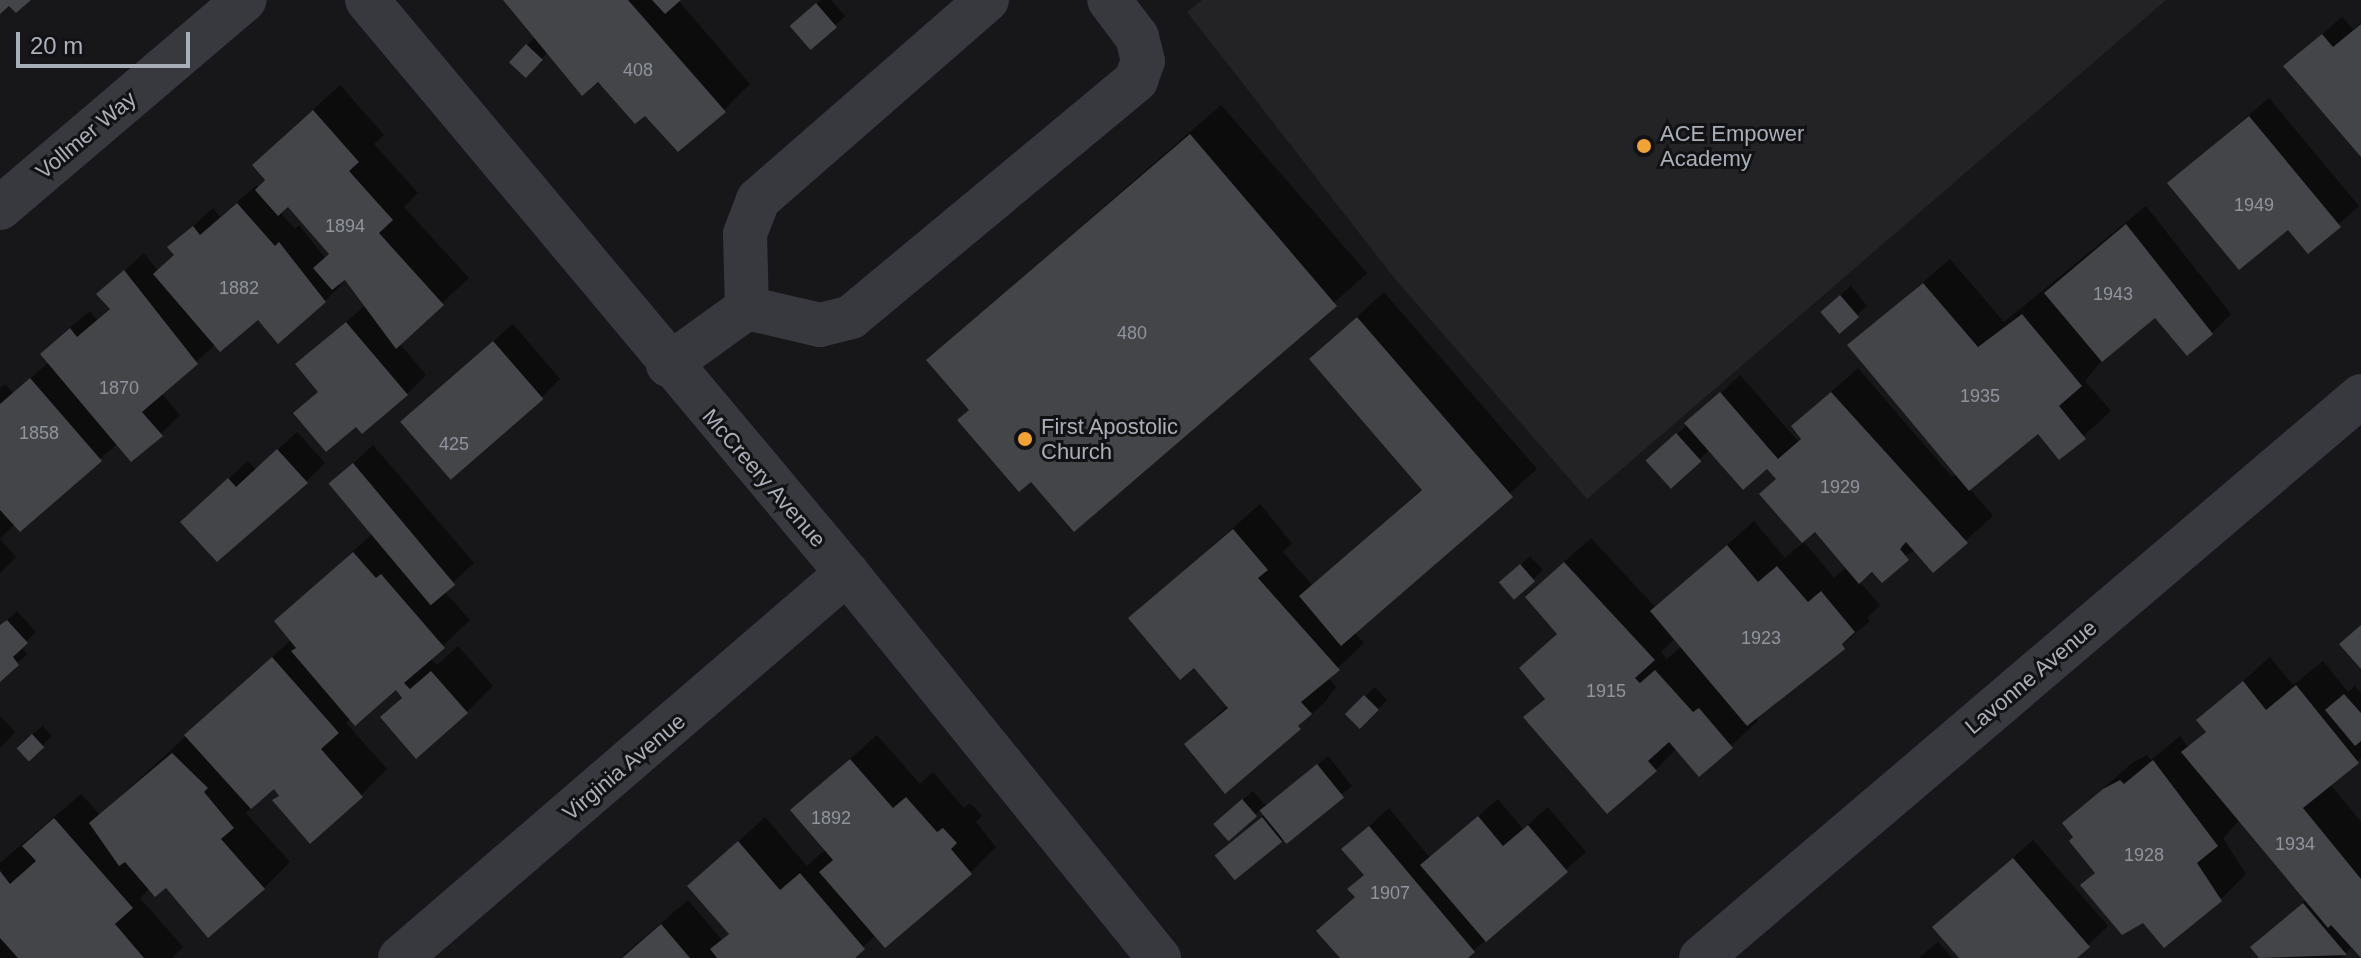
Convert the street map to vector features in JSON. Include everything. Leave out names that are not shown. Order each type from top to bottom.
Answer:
[{"type":"street","name":"Vollmer Way","points":[[0,208],[244,0]]},
{"type":"street","name":"McCreery Avenue","points":[[367,0],[668,365],[847,573],[1159,958]]},
{"type":"street","points":[[747,308],[745,234],[758,200],[987,0]]},
{"type":"street","points":[[668,365],[747,308],[820,325],[851,317],[1136,80],[1143,61],[1137,37],[1109,0]]},
{"type":"street","name":"Lavonne Avenue","points":[[1701,958],[2361,396]]},
{"type":"street","name":"Virginia Avenue","points":[[400,958],[847,573]]},
{"type":"shaded area","name":"ACE Empower Academy","points":[[1202,0],[2166,0],[1587,499],[1395,279],[1187,12]]},
{"type":"building","points":[[0,0],[31,0],[16,13],[9,6],[0,14]]},
{"type":"building","points":[[503,0],[628,0],[726,112],[678,152],[645,116],[635,124],[598,82],[582,96]]},
{"type":"building","points":[[652,0],[681,0],[665,14]]},
{"type":"building","points":[[816,3],[837,27],[811,50],[790,26]]},
{"type":"building","points":[[2361,24],[2361,157],[2283,66],[2322,34],[2333,47]]},
{"type":"building","points":[[526,44],[543,60],[526,78],[509,62]]},
{"type":"building","points":[[313,110],[359,162],[349,171],[393,220],[379,233],[444,305],[396,349],[345,280],[332,290],[313,268],[329,254],[288,207],[278,216],[255,190],[265,180],[252,165]]},
{"type":"building","points":[[2249,116],[2341,227],[2308,254],[2288,230],[2239,270],[2167,183]]},
{"type":"building","points":[[1190,134],[1337,306],[1074,532],[1031,482],[1019,492],[957,420],[969,410],[926,360]]},
{"type":"building","points":[[237,203],[275,246],[279,242],[326,302],[278,344],[258,320],[220,352],[153,274],[174,255],[167,247],[193,226],[200,235]]},
{"type":"building","points":[[2126,224],[2213,334],[2187,356],[2155,318],[2102,362],[2044,293]]},
{"type":"building","points":[[124,270],[198,364],[142,412],[163,436],[131,462],[40,354],[70,328],[77,337],[110,309],[96,294]]},
{"type":"building","points":[[1923,283],[1978,347],[2022,314],[2082,386],[2059,406],[2086,439],[2059,460],[2038,434],[1969,491],[1847,345]]},
{"type":"building","points":[[1840,295],[1859,317],[1839,334],[1820,312]]},
{"type":"building","points":[[1357,317],[1513,497],[1341,646],[1299,596],[1422,490],[1309,359]]},
{"type":"building","points":[[346,322],[408,395],[362,434],[356,427],[326,452],[293,413],[318,392],[295,364]]},
{"type":"building","points":[[493,341],[544,399],[451,480],[400,422]]},
{"type":"building","points":[[30,378],[102,461],[20,532],[0,510],[0,404]]},
{"type":"building","points":[[1720,392],[1778,459],[1801,439],[1791,426],[1831,392],[1968,543],[1933,573],[1906,542],[1900,549],[1909,560],[1882,583],[1872,572],[1859,584],[1815,532],[1802,543],[1759,494],[1776,479],[1767,469],[1743,490],[1684,423]]},
{"type":"building","points":[[1676,433],[1701,461],[1671,489],[1646,460]]},
{"type":"building","points":[[277,449],[308,483],[217,562],[180,522],[228,478],[236,487]]},
{"type":"building","points":[[353,463],[455,585],[431,605],[328,484]]},
{"type":"building","points":[[1233,529],[1268,570],[1258,578],[1340,670],[1301,702],[1312,714],[1298,726],[1301,729],[1225,794],[1184,744],[1228,708],[1194,668],[1180,680],[1128,618]]},
{"type":"building","points":[[1727,545],[1758,582],[1777,566],[1808,602],[1821,591],[1855,632],[1842,644],[1845,649],[1747,726],[1650,611]]},
{"type":"building","points":[[353,552],[376,578],[381,574],[445,648],[404,683],[410,689],[431,671],[468,713],[416,759],[380,717],[402,698],[396,690],[355,726],[291,651],[296,648],[274,621]]},
{"type":"building","points":[[1564,562],[1655,660],[1635,678],[1640,683],[1655,670],[1693,712],[1699,708],[1733,748],[1699,777],[1669,742],[1648,761],[1657,771],[1607,814],[1523,717],[1545,699],[1519,668],[1557,634],[1525,597]]},
{"type":"building","points":[[1520,564],[1535,581],[1514,600],[1499,582]]},
{"type":"building","points":[[7,620],[28,643],[13,657],[19,665],[0,682],[0,625]]},
{"type":"building","points":[[2361,625],[2361,669],[2339,644]]},
{"type":"building","points":[[272,657],[339,733],[321,749],[363,797],[310,844],[272,800],[279,796],[274,789],[251,809],[184,735]]},
{"type":"building","points":[[2243,681],[2266,710],[2296,685],[2359,763],[2303,808],[2361,879],[2361,958],[2331,925],[2328,928],[2181,752],[2206,732],[2196,720]]},
{"type":"building","points":[[2344,694],[2361,713],[2361,741],[2355,746],[2325,710]]},
{"type":"building","points":[[1364,695],[1379,710],[1360,729],[1345,714]]},
{"type":"building","points":[[32,734],[44,747],[29,761],[17,748]]},
{"type":"building","points":[[172,753],[208,788],[204,792],[234,828],[221,839],[265,889],[208,938],[166,888],[155,897],[125,862],[119,866],[89,823]]},
{"type":"building","points":[[850,759],[893,808],[906,797],[937,832],[943,828],[957,843],[951,849],[972,874],[885,948],[819,872],[833,860],[790,810]]},
{"type":"building","points":[[2153,760],[2218,846],[2197,863],[2222,901],[2164,948],[2143,923],[2122,935],[2080,885],[2095,873],[2069,841],[2073,837],[2062,823],[2103,789],[2120,780],[2124,784]]},
{"type":"building","points":[[1317,764],[1344,797],[1287,844],[1259,811]]},
{"type":"building","points":[[1242,799],[1257,816],[1228,841],[1213,824]]},
{"type":"building","points":[[1478,816],[1503,846],[1528,825],[1568,872],[1486,942],[1420,865]]},
{"type":"building","points":[[1262,817],[1282,842],[1235,880],[1215,855]]},
{"type":"building","points":[[54,818],[133,908],[115,924],[144,958],[18,958],[0,938],[0,871],[10,884],[36,861],[22,846]]},
{"type":"building","points":[[1369,826],[1475,952],[1468,958],[1340,958],[1316,931],[1355,897],[1347,889],[1364,875],[1341,849]]},
{"type":"building","points":[[738,841],[780,890],[800,873],[865,949],[855,958],[717,958],[710,949],[729,934],[687,886]]},
{"type":"building","points":[[2013,858],[2090,947],[2077,958],[1959,958],[1932,927]]},
{"type":"building","points":[[2303,903],[2347,955],[2259,958],[2250,947]]},
{"type":"building","points":[[661,924],[690,958],[622,958]]},
{"type":"place","name":"ACE Empower Academy","points":[[1644,146]]},
{"type":"place","name":"First Apostolic Church","points":[[1025,439]]}]
